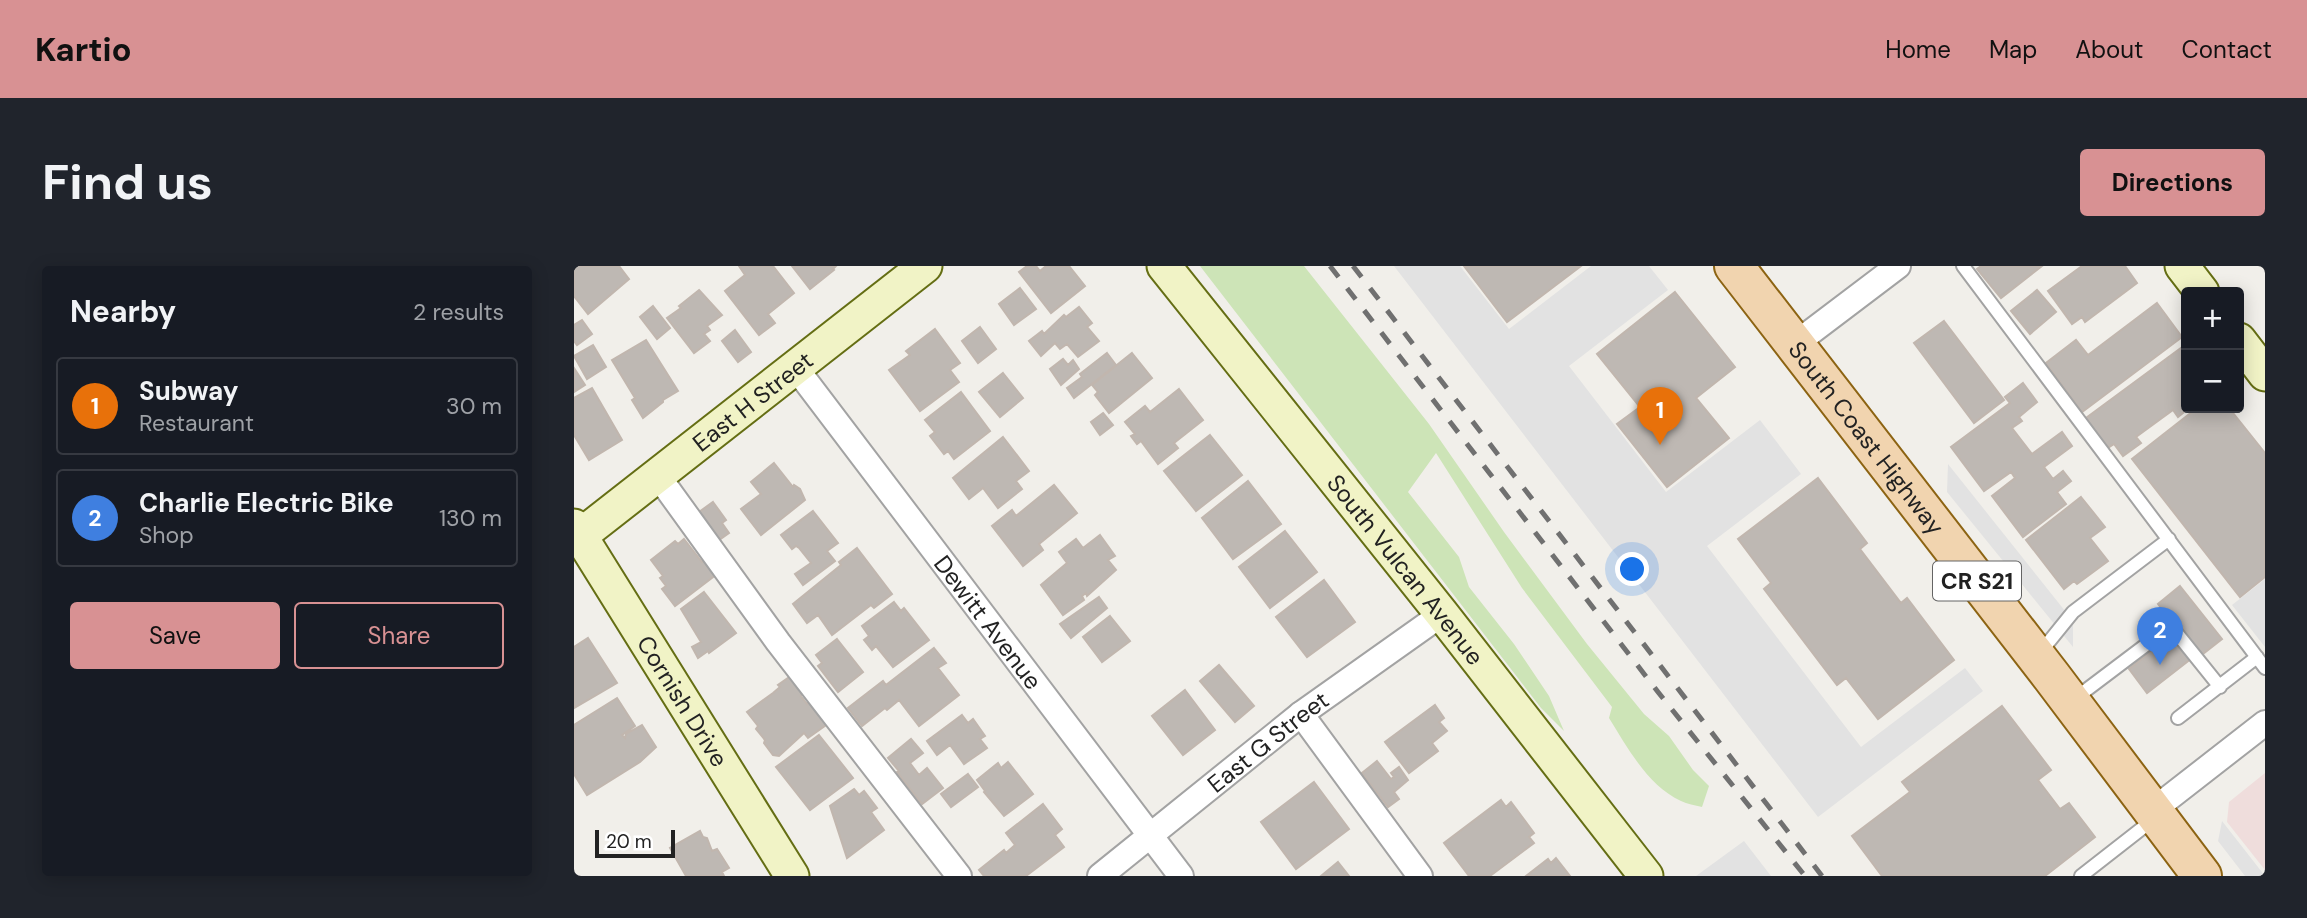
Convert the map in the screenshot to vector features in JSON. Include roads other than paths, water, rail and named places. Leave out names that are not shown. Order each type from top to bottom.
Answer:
[{"type":"main road","name":"South Coast Highway","points":[[1734,266],[2202,876]]},
{"type":"street","name":"East H Street","points":[[577,531],[658,476],[925,266]]},
{"type":"street","name":"South Vulcan Avenue","points":[[1164,266],[1442,614],[1646,876]]},
{"type":"street","points":[[1795,344],[1898,266]]},
{"type":"street","points":[[2182,266],[2198,287]]},
{"type":"street","points":[[2244,347],[2265,374]]},
{"type":"street","name":"Dewitt Avenue","points":[[795,367],[1181,876]]},
{"type":"street","points":[[658,476],[778,642],[959,876]]},
{"type":"street","name":"Cornish Drive","points":[[577,531],[792,876]]},
{"type":"street","name":"East G Street","points":[[1100,876],[1301,714],[1442,614]]},
{"type":"street","points":[[1301,714],[1420,876]]},
{"type":"street","points":[[2155,814],[2265,723]]},
{"type":"lane","points":[[1963,266],[2261,662],[2220,687],[2178,718]]},
{"type":"lane","points":[[2036,658],[2073,612],[2169,539]]},
{"type":"lane","points":[[2070,703],[2171,626],[2220,687]]},
{"type":"lane","points":[[2081,876],[2155,814]]},
{"type":"railway","points":[[1330,266],[1658,692],[1805,876]]},
{"type":"railway","points":[[1353,266],[1822,876]]},
{"type":"place","name":"Subway","points":[[1660,445]]},
{"type":"place","name":"Charlie Electric Bike","points":[[2160,665]]}]
